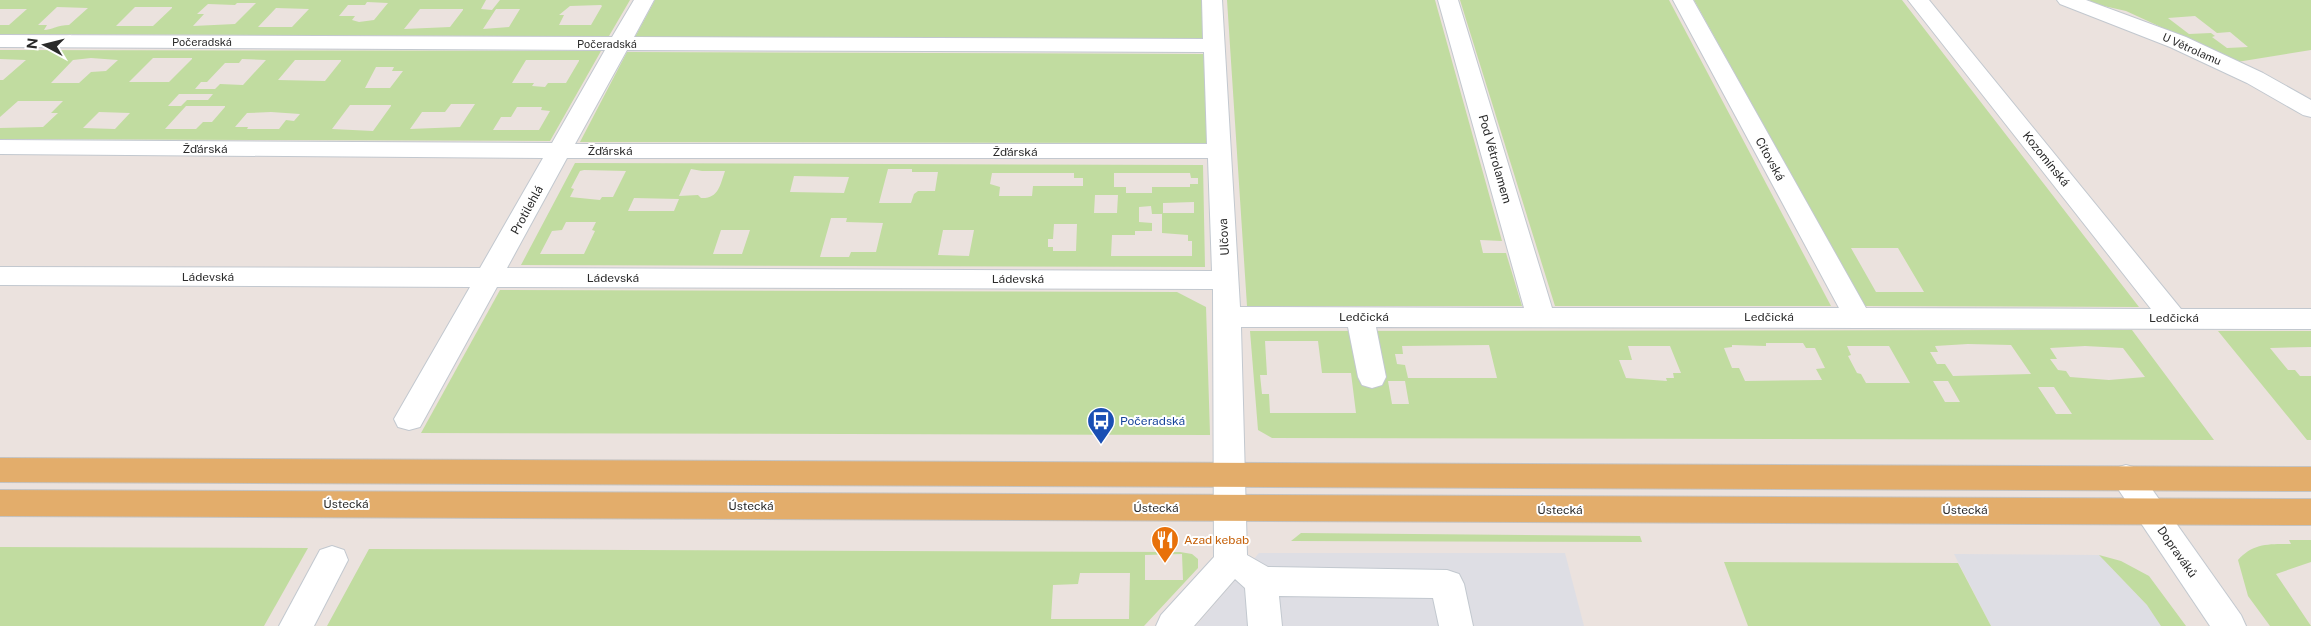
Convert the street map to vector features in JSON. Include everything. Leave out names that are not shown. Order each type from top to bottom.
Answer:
[{"type":"main road","points":[[0,470],[2311,479]]},
{"type":"main road","name":"Ústecká","points":[[0,503],[1231,510],[2149,510],[2311,512]]},
{"type":"street","name":"Protilehlá","points":[[409,419],[490,278],[644,0]]},
{"type":"street","name":"Ulčova","points":[[1212,0],[1226,280],[1232,546],[1230,562]]},
{"type":"street","name":"Pod Větrolamem","points":[[1448,0],[1541,318]]},
{"type":"street","name":"Cítovská","points":[[1683,0],[1857,317]]},
{"type":"street","name":"Kozomínská","points":[[1918,0],[2173,318]]},
{"type":"street","name":"U Větrolamu","points":[[2073,1],[2195,50],[2254,78],[2311,110]]},
{"type":"street","name":"Počeradská","points":[[0,42],[1214,46]]},
{"type":"street","name":"Žďárská","points":[[0,148],[559,151],[1220,151]]},
{"type":"street","name":"Ládevská","points":[[0,276],[1226,280]]},
{"type":"street","name":"Ledčická","points":[[1227,316],[2311,318]]},
{"type":"street","points":[[1360,317],[1372,377]]},
{"type":"street","name":"Dopraváků","points":[[2126,477],[2229,626]]},
{"type":"street","points":[[296,626],[332,560]]},
{"type":"street","points":[[1173,626],[1230,562],[1246,569],[1261,581],[1447,584],[1456,626]]},
{"type":"street","points":[[1261,581],[1265,626]]},
{"type":"shaded area","points":[[1259,553],[1565,553],[1584,626],[1196,626]]},
{"type":"shaded area","points":[[1954,554],[2099,555],[2147,605],[2161,626],[1991,626]]},
{"type":"green space","points":[[0,0],[486,0],[481,9],[492,10],[500,0],[630,0],[609,36],[0,34],[0,25],[9,25],[27,9],[0,9]],"holes":[[[367,2],[388,3],[374,20],[359,22],[352,20],[355,16],[339,16],[348,5],[365,5]],[[237,3],[256,3],[235,24],[193,26],[204,14],[197,14],[208,4],[235,5]],[[570,6],[602,6],[591,25],[559,25],[564,15],[559,15]],[[57,7],[88,8],[69,25],[44,30],[47,25],[38,25]],[[135,7],[172,7],[153,26],[116,26]],[[276,8],[309,9],[292,27],[258,27]],[[420,9],[463,9],[450,27],[404,29]],[[496,9],[520,9],[509,27],[483,29]]]},
{"type":"green space","points":[[655,0],[1202,0],[1204,39],[635,37]]},
{"type":"green space","points":[[1227,0],[1435,0],[1502,241],[1480,240],[1483,253],[1506,253],[1522,306],[1247,306]]},
{"type":"green space","points":[[1460,0],[1669,0],[1831,306],[1555,306]]},
{"type":"green space","points":[[1694,0],[1902,0],[2139,307],[1864,306]],"holes":[[[1851,248],[1898,248],[1924,292],[1876,292]]]},
{"type":"green space","points":[[2089,0],[2311,0],[2311,50],[2237,62],[2126,11],[2095,4]],"holes":[[[2195,16],[2217,33],[2230,32],[2248,47],[2227,48],[2212,37],[2215,36],[2211,33],[2189,34],[2168,18]]]},
{"type":"green space","points":[[0,50],[601,51],[550,141],[0,139],[0,128],[43,127],[58,113],[51,113],[63,101],[18,101],[0,117],[0,80],[3,80],[26,60],[0,59]],"holes":[[[91,58],[118,60],[106,71],[91,72],[79,83],[51,83],[73,60]],[[153,58],[192,58],[169,82],[129,82]],[[242,59],[266,60],[243,85],[220,84],[215,89],[195,89],[201,82],[207,82],[225,63],[239,63]],[[295,60],[341,61],[325,81],[278,80]],[[526,60],[579,60],[566,83],[548,83],[545,87],[532,86],[534,83],[512,83]],[[376,67],[394,67],[392,71],[403,71],[390,88],[365,88]],[[179,94],[213,94],[208,100],[187,100],[181,106],[168,106]],[[451,104],[475,104],[460,127],[410,129],[422,112],[445,112]],[[350,105],[391,106],[373,131],[332,129]],[[186,106],[225,106],[212,122],[203,122],[196,129],[165,129]],[[517,107],[542,107],[541,110],[550,111],[539,130],[493,130],[501,117],[511,117]],[[99,112],[130,113],[115,129],[83,128]],[[247,113],[300,114],[294,121],[286,120],[279,129],[235,127]]]},
{"type":"green space","points":[[627,52],[1204,54],[1208,143],[580,142]]},
{"type":"green space","points":[[575,163],[1203,165],[1205,267],[521,265]],"holes":[[[691,169],[725,171],[715,194],[707,198],[701,198],[698,195],[679,196]],[[888,169],[912,169],[912,172],[938,172],[935,191],[918,191],[914,194],[911,203],[879,203]],[[580,171],[626,171],[613,197],[602,197],[600,200],[570,197],[574,189],[571,188]],[[992,173],[1074,173],[1074,178],[1083,178],[1083,186],[1033,186],[1032,196],[999,196],[1000,187],[990,184]],[[1114,173],[1190,173],[1191,178],[1198,178],[1198,184],[1190,184],[1190,187],[1152,187],[1152,193],[1126,193],[1126,187],[1114,187]],[[794,176],[849,177],[844,193],[790,192]],[[1095,195],[1118,195],[1117,213],[1094,213]],[[634,198],[679,199],[674,211],[628,211]],[[1194,202],[1194,213],[1163,213],[1163,203]],[[1151,206],[1152,214],[1162,214],[1162,233],[1188,235],[1188,241],[1192,241],[1192,256],[1111,256],[1112,235],[1135,235],[1135,231],[1152,231],[1152,223],[1139,222],[1139,207]],[[831,218],[847,218],[846,222],[883,223],[876,252],[851,252],[849,257],[820,257]],[[566,222],[596,222],[592,230],[595,231],[584,254],[540,254],[552,231],[562,230]],[[1054,224],[1077,224],[1076,251],[1053,251],[1053,247],[1048,247],[1048,239],[1053,239]],[[721,230],[750,230],[742,254],[713,254]],[[943,230],[974,230],[969,256],[938,255]]]},
{"type":"green space","points":[[500,290],[1177,292],[1206,307],[1210,435],[421,433]]},
{"type":"green space","points":[[2132,330],[2214,440],[1272,438],[1258,430],[1250,331]],"holes":[[[1265,341],[1318,341],[1322,373],[1351,373],[1356,413],[1270,413],[1269,394],[1262,394],[1260,375],[1267,375]],[[1766,343],[1803,343],[1806,348],[1815,348],[1825,368],[1816,369],[1822,380],[1745,381],[1739,368],[1732,368],[1724,348],[1732,347],[1732,345],[1766,346]],[[1968,344],[2011,345],[2031,374],[1953,376],[1945,364],[1937,364],[1930,352],[1938,352],[1935,346]],[[1489,345],[1497,378],[1408,378],[1405,365],[1397,364],[1395,354],[1403,354],[1402,346]],[[1628,346],[1670,346],[1681,373],[1673,373],[1674,378],[1666,378],[1667,381],[1626,378],[1619,360],[1632,360]],[[1847,346],[1889,346],[1910,383],[1866,383],[1861,374],[1857,373],[1848,356],[1851,355]],[[2085,346],[2123,348],[2145,377],[2109,380],[2070,377],[2066,371],[2058,370],[2050,359],[2057,359],[2050,348]],[[1388,381],[1405,381],[1409,404],[1392,404]],[[1933,381],[1948,381],[1960,402],[1945,402]],[[2038,387],[2054,387],[2072,414],[2056,414]]]},
{"type":"green space","points":[[2218,331],[2311,331],[2311,347],[2270,348],[2288,370],[2295,370],[2300,376],[2311,376],[2311,440],[2307,440]]},
{"type":"green space","points":[[1301,533],[1640,536],[1642,542],[1291,541]]},
{"type":"green space","points":[[2289,540],[2311,540],[2311,562],[2276,574],[2311,626],[2270,626],[2248,596],[2238,560],[2256,547],[2291,544]]},
{"type":"green space","points":[[0,547],[308,548],[264,626],[0,626]]},
{"type":"green space","points":[[369,549],[1180,552],[1192,554],[1198,559],[1198,568],[1144,626],[327,626]],"holes":[[[1182,554],[1183,580],[1145,580],[1145,555]],[[1080,573],[1130,573],[1129,619],[1051,619],[1053,585],[1078,584]]]},
{"type":"green space","points":[[2099,555],[2121,561],[2149,576],[2186,626],[2161,626],[2147,605]]},
{"type":"green space","points":[[1724,562],[1958,563],[1991,626],[1748,626]]},
{"type":"place","name":"Počeradská","points":[[1101,445]]},
{"type":"place","name":"Azad kebab","points":[[1165,564]]}]
